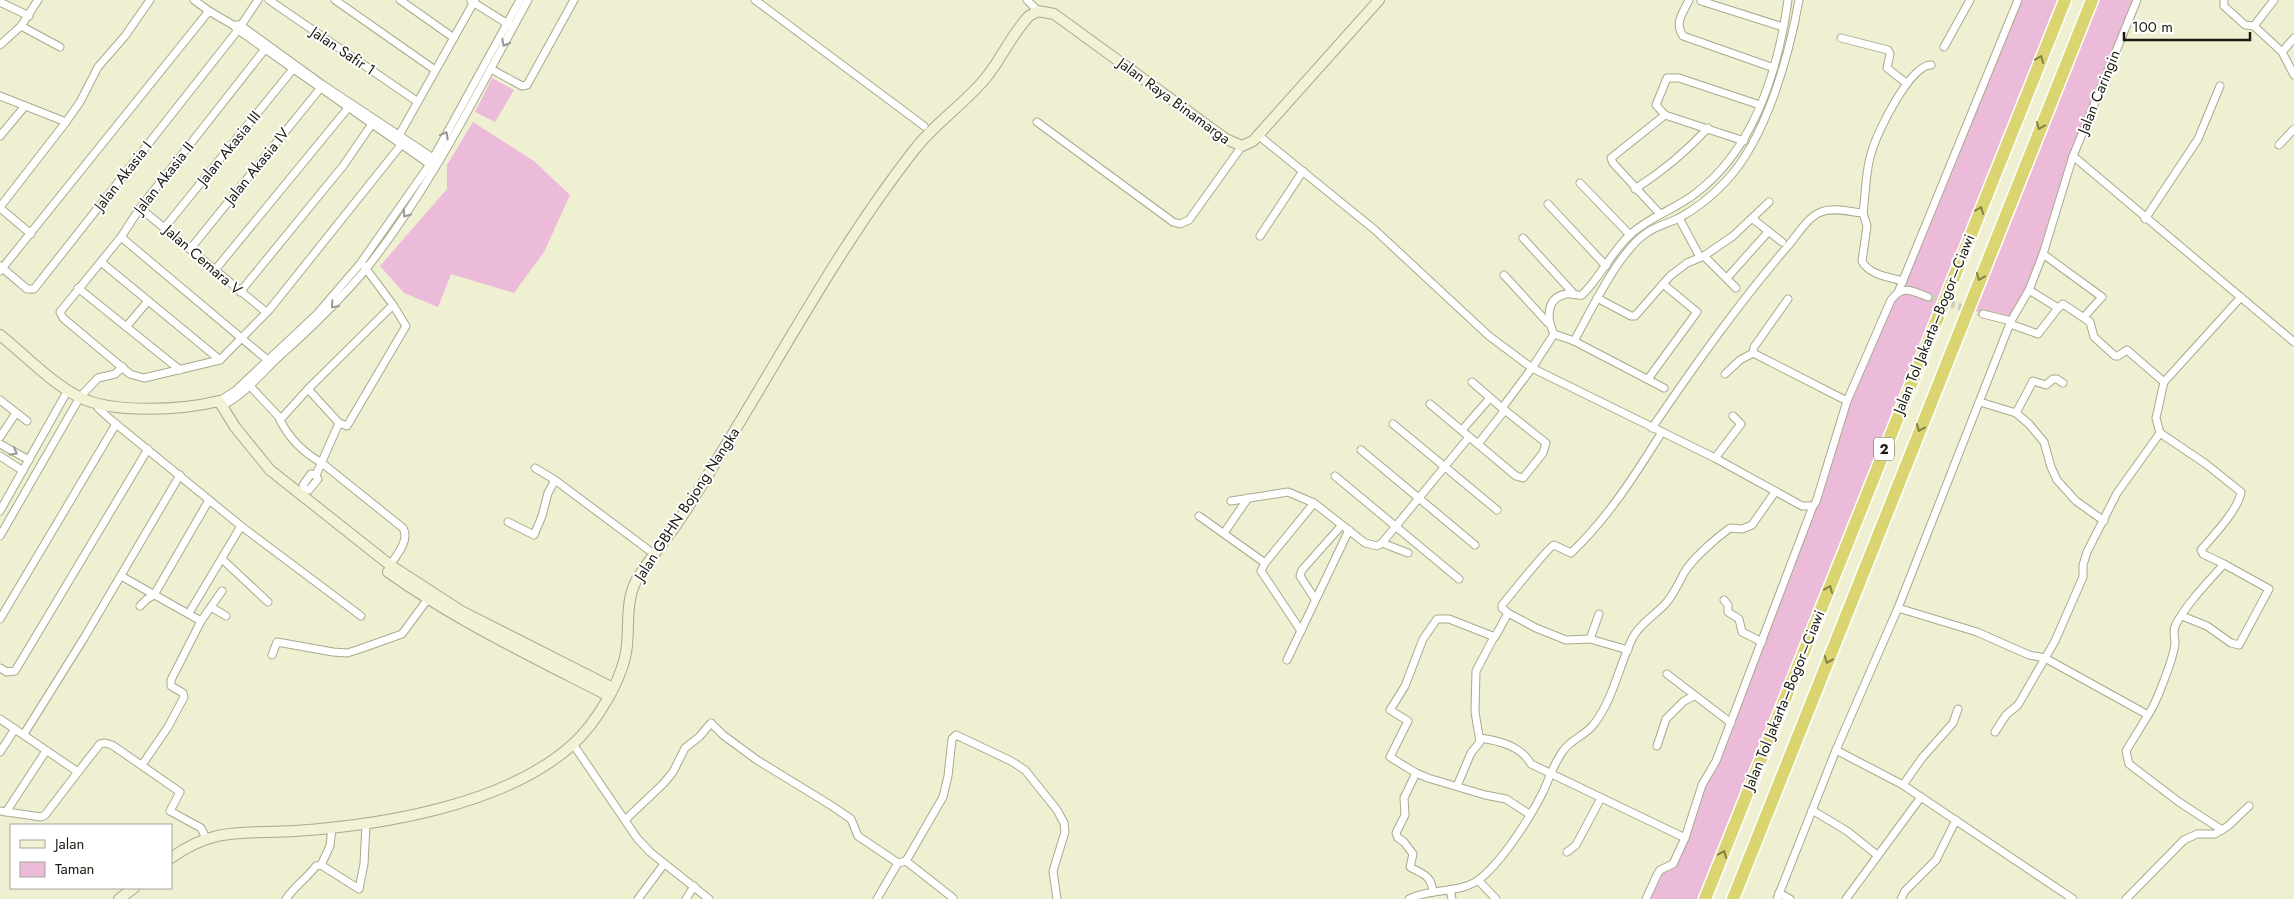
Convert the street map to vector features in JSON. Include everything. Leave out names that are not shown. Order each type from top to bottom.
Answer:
[{"type":"highway","name":"Jalan Tol Jakarta–Bogor–Ciawi","points":[[1705,899],[2064,0]]},
{"type":"highway","name":"Jalan Tol Jakarta–Bogor–Ciawi","points":[[1733,899],[2092,0]]},
{"type":"street","points":[[2,42],[21,26],[38,0]]},
{"type":"street","points":[[31,234],[0,207],[66,122],[80,102],[98,68],[125,36],[150,0]]},
{"type":"street","points":[[194,0],[237,27],[398,141],[434,163]]},
{"type":"street","points":[[237,27],[258,0]]},
{"type":"street","name":"Jalan Safir 1","points":[[269,0],[418,102]]},
{"type":"street","points":[[335,0],[435,70]]},
{"type":"street","points":[[400,0],[454,38]]},
{"type":"street","points":[[434,163],[491,69],[520,0]]},
{"type":"street","points":[[217,404],[325,316],[412,206],[510,25],[528,0]]},
{"type":"street","points":[[491,69],[522,86],[527,85],[574,0]]},
{"type":"street","points":[[755,0],[924,126]]},
{"type":"street","points":[[1027,0],[1038,11]]},
{"type":"street","name":"Jalan Raya Binamarga","points":[[1038,11],[1054,14],[1233,144],[1242,146],[1252,141],[1258,135],[1379,0]]},
{"type":"street","points":[[1689,0],[1678,24],[1678,29],[1683,36],[1774,68]]},
{"type":"street","points":[[1699,0],[1783,27]]},
{"type":"street","points":[[1549,324],[1549,313],[1553,304],[1563,295],[1582,295],[1630,235],[1660,214],[1669,211],[1696,194],[1721,172],[1744,140],[1760,105],[1774,68],[1788,0]]},
{"type":"street","points":[[1574,341],[1597,298],[1638,240],[1657,227],[1679,218],[1717,190],[1737,169],[1766,113],[1784,66],[1799,0]]},
{"type":"street","points":[[1944,47],[1970,0]]},
{"type":"street","points":[[1646,899],[1660,870],[1673,864],[1685,838],[1702,785],[1716,761],[1816,502],[1847,401],[1887,309],[1903,281],[2018,0]]},
{"type":"street","name":"Jalan Caringin","points":[[1778,896],[1836,750],[1898,608],[2011,322],[2029,290],[2043,254],[2073,156],[2137,0]]},
{"type":"street","points":[[2224,0],[2224,6],[2240,21],[2246,26],[2254,26],[2282,52],[2294,75]]},
{"type":"street","points":[[2254,26],[2274,0]]},
{"type":"street","points":[[0,534],[78,399],[98,378],[115,374],[123,368],[134,377],[140,378],[220,360],[243,338],[266,312],[398,141],[473,1],[510,25]]},
{"type":"street","points":[[0,2],[29,16]]},
{"type":"street","points":[[1,268],[31,234],[209,11]]},
{"type":"street","name":"Jalan GBHN Bojong Nangka","points":[[172,857],[206,838],[239,832],[294,831],[366,824],[414,815],[512,784],[544,766],[573,744],[611,692],[626,650],[628,608],[633,589],[654,554],[690,504],[852,235],[917,146],[985,79],[1024,22],[1038,11]]},
{"type":"street","points":[[21,26],[60,47]]},
{"type":"street","points":[[237,27],[293,69],[322,87],[348,108],[373,122]]},
{"type":"street","name":"Jalan Akasia I","points":[[1,268],[27,289],[34,289],[237,27]]},
{"type":"street","points":[[1841,38],[1888,50],[1890,54],[1887,68],[1906,83]]},
{"type":"street","points":[[2282,52],[2294,38]]},
{"type":"street","name":"Jalan Akasia II","points":[[123,368],[61,316],[60,312],[101,262],[140,208],[265,49]]},
{"type":"street","points":[[1903,281],[1873,272],[1862,261],[1867,226],[1863,213],[1871,152],[1879,132],[1906,83],[1922,68],[1931,64]]},
{"type":"street","name":"Jalan Akasia III","points":[[165,227],[293,69]]},
{"type":"street","points":[[1744,140],[1665,115],[1656,105],[1664,82],[1667,78],[1671,77],[1760,105]]},
{"type":"street","points":[[2145,219],[2198,139],[2220,86]]},
{"type":"street","name":"Jalan Akasia IV","points":[[190,248],[322,87]]},
{"type":"street","points":[[0,96],[66,122]]},
{"type":"street","points":[[0,136],[25,106]]},
{"type":"street","points":[[215,270],[348,108]]},
{"type":"street","points":[[1660,214],[1612,163],[1611,156],[1648,130],[1665,115]]},
{"type":"street","points":[[240,292],[343,166],[373,122]]},
{"type":"street","points":[[1038,122],[1173,222],[1180,224],[1189,220],[1242,146]]},
{"type":"street","points":[[1635,188],[1665,169],[1687,151],[1708,128]]},
{"type":"street","points":[[2279,145],[2294,129]]},
{"type":"street","points":[[1258,135],[1375,230],[1489,336],[1532,368],[1715,458],[1797,504],[1813,506]]},
{"type":"street","points":[[2073,156],[2145,219],[2294,342]]},
{"type":"street","points":[[1260,236],[1302,171]]},
{"type":"street","points":[[1580,183],[1630,235]]},
{"type":"street","points":[[1597,298],[1633,316],[1663,284],[1688,263],[1702,257],[1733,236],[1769,202]]},
{"type":"street","points":[[1548,204],[1606,266]]},
{"type":"street","name":"Jalan Cemara V","points":[[140,208],[266,312]]},
{"type":"street","points":[[1652,428],[1710,343],[1763,274],[1816,214],[1824,210],[1863,213]]},
{"type":"street","points":[[1679,218],[1702,257],[1736,288]]},
{"type":"street","points":[[1753,219],[1782,242]]},
{"type":"street","points":[[1727,278],[1768,232]]},
{"type":"street","points":[[121,236],[270,362]]},
{"type":"street","points":[[1523,238],[1574,294]]},
{"type":"street","points":[[2043,254],[2102,296],[2084,317]]},
{"type":"street","points":[[101,262],[220,360]]},
{"type":"street","points":[[308,389],[339,423],[347,426],[406,326],[393,305],[363,266]]},
{"type":"street","points":[[1504,275],[1549,324],[1554,334],[1574,341],[1664,388]]},
{"type":"street","points":[[1648,379],[1697,312],[1663,284]]},
{"type":"street","points":[[78,288],[180,370]]},
{"type":"street","points":[[1899,290],[1908,289],[1928,297]]},
{"type":"street","points":[[2029,290],[2058,308]]},
{"type":"street","points":[[2182,616],[2207,626],[2231,643],[2240,644],[2269,589],[2203,554],[2201,550],[2238,501],[2241,492],[2206,464],[2160,433],[2156,418],[2164,382],[2241,297]]},
{"type":"street","points":[[1754,354],[1754,347],[1788,298]]},
{"type":"street","points":[[126,327],[148,301]]},
{"type":"street","points":[[1983,314],[2011,322],[2038,334],[2063,304],[2090,322],[2094,337],[2115,356],[2128,350],[2164,382]]},
{"type":"street","points":[[280,418],[393,305]]},
{"type":"street","points":[[1478,444],[1554,334]]},
{"type":"street","points":[[0,335],[67,392]]},
{"type":"street","points":[[0,342],[67,392],[78,399],[98,406],[152,409],[217,404],[234,400],[250,386],[270,362]]},
{"type":"street","points":[[1754,354],[1847,401]]},
{"type":"street","points":[[1726,374],[1740,360],[1754,354]]},
{"type":"street","points":[[2016,413],[2033,380],[2046,385],[2053,379],[2057,379],[2062,383]]},
{"type":"street","points":[[1430,404],[1516,476],[1519,478],[1525,477],[1543,453],[1546,443],[1472,382]]},
{"type":"street","points":[[250,386],[280,418],[283,426],[309,456],[322,463],[404,528],[406,536],[390,566]]},
{"type":"street","points":[[0,511],[67,392]]},
{"type":"street","points":[[1462,430],[1490,398]]},
{"type":"street","points":[[0,400],[26,421]]},
{"type":"street","points":[[1980,402],[2016,413],[2044,442],[2057,480],[2076,501],[2104,521]]},
{"type":"street","points":[[217,404],[260,467],[301,494],[430,597]]},
{"type":"street","points":[[98,406],[116,424],[241,526],[361,616]]},
{"type":"street","points":[[0,437],[16,413]]},
{"type":"street","points":[[1715,458],[1741,424],[1733,416]]},
{"type":"street","points":[[301,494],[306,480],[311,474],[316,474],[322,463],[339,423]]},
{"type":"street","points":[[0,620],[116,424]]},
{"type":"street","points":[[1392,424],[1497,510]]},
{"type":"street","points":[[1628,650],[1597,639],[1566,640],[1536,628],[1508,613],[1502,608],[1502,605],[1535,567],[1549,547],[1554,545],[1571,553],[1582,544],[1618,499],[1662,432]]},
{"type":"street","points":[[1995,732],[2006,716],[2018,705],[2072,607],[2084,577],[2083,565],[2087,552],[2117,493],[2160,433]]},
{"type":"street","points":[[1231,501],[1288,492],[1314,503],[1370,546],[1377,546],[1382,543],[1469,437]]},
{"type":"street","points":[[0,444],[29,460]]},
{"type":"street","points":[[0,668],[7,672],[15,671],[148,449]]},
{"type":"street","points":[[1361,450],[1475,545]]},
{"type":"street","points":[[0,456],[23,471]]},
{"type":"street","points":[[535,468],[555,480],[654,554]]},
{"type":"street","points":[[24,734],[121,576],[180,475]]},
{"type":"street","points":[[1335,476],[1458,579]]},
{"type":"street","points":[[508,522],[534,535],[542,516],[548,493],[555,480]]},
{"type":"street","points":[[1409,899],[1433,892],[1450,890],[1478,880],[1494,865],[1541,796],[1564,750],[1595,723],[1641,625],[1656,614],[1667,602],[1682,582],[1684,573],[1708,546],[1730,528],[1742,529],[1752,525],[1775,492]]},
{"type":"street","points":[[301,494],[387,571],[482,632],[611,692]]},
{"type":"street","points":[[1224,533],[1248,498]]},
{"type":"street","points":[[140,606],[146,599],[154,596],[209,500]]},
{"type":"street","points":[[1300,631],[1263,575],[1262,567],[1314,503]]},
{"type":"street","points":[[1199,516],[1265,562]]},
{"type":"street","points":[[1315,599],[1300,576],[1302,570],[1342,525]]},
{"type":"street","points":[[189,613],[241,526]]},
{"type":"street","points":[[1287,660],[1349,530]]},
{"type":"street","points":[[1382,543],[1408,553]]},
{"type":"street","points":[[222,559],[268,602]]},
{"type":"street","points":[[2222,830],[2179,802],[2129,764],[2126,751],[2148,714],[2166,676],[2175,643],[2173,633],[2175,625],[2224,564]]},
{"type":"street","points":[[121,576],[201,621]]},
{"type":"street","points":[[142,765],[168,727],[184,697],[183,693],[173,688],[170,683],[201,621],[222,591]]},
{"type":"street","points":[[272,655],[277,642],[347,653],[396,637],[407,628],[430,597]]},
{"type":"street","points":[[1724,600],[1728,605],[1728,612],[1739,618],[1742,632],[1762,642]]},
{"type":"street","points":[[211,606],[226,616]]},
{"type":"street","points":[[1898,608],[1977,632],[2028,655],[2045,658],[2148,714]]},
{"type":"street","points":[[1457,786],[1468,759],[1477,748],[1480,738],[1475,712],[1476,670],[1508,613]]},
{"type":"street","points":[[1590,639],[1599,614]]},
{"type":"street","points":[[1494,637],[1441,618],[1436,621],[1423,639],[1405,686],[1390,710],[1408,721],[1390,757],[1416,774],[1485,795],[1506,799],[1529,814]]},
{"type":"street","points":[[1667,674],[1731,723]]},
{"type":"street","points":[[1657,746],[1666,719],[1684,701],[1694,696]]},
{"type":"street","points":[[1903,785],[1922,758],[1953,723],[1958,709]]},
{"type":"street","points":[[0,719],[78,772]]},
{"type":"street","points":[[625,820],[663,784],[673,772],[685,748],[711,724],[757,760],[832,806],[851,820],[858,836],[898,863]]},
{"type":"street","points":[[0,752],[14,729]]},
{"type":"street","points":[[877,899],[898,863],[906,861],[943,797],[954,736],[959,736],[1012,761],[1025,770],[1057,810],[1064,823],[1064,832],[1053,871],[1057,899]]},
{"type":"street","points":[[1480,738],[1498,741],[1520,751],[1527,755],[1531,764],[1685,838]]},
{"type":"street","points":[[46,751],[3,812],[41,817],[45,815],[98,746],[103,743],[114,746],[180,792],[170,811],[197,826],[203,831],[206,838]]},
{"type":"street","points":[[573,744],[637,838],[664,864],[709,899]]},
{"type":"street","points":[[1836,750],[1903,785],[2073,899]]},
{"type":"street","points":[[1416,774],[1404,798],[1405,815],[1396,834],[1413,854],[1410,866],[1427,875],[1433,892]]},
{"type":"street","points":[[1846,899],[1921,797]]},
{"type":"street","points":[[1567,852],[1576,845],[1601,798]]},
{"type":"street","points":[[2126,899],[2184,840],[2197,834],[2212,836],[2222,830],[2249,806]]},
{"type":"street","points":[[1812,810],[1847,831],[1877,855]]},
{"type":"street","points":[[1902,899],[1906,891],[1936,860],[1956,820]]},
{"type":"street","points":[[286,899],[294,887],[305,880],[316,866],[322,865],[360,889],[364,864],[366,824]]},
{"type":"street","points":[[322,865],[330,846],[332,827]]},
{"type":"street","points":[[906,861],[953,898]]},
{"type":"street","points":[[638,899],[664,864]]},
{"type":"street","points":[[1478,880],[1496,899]]},
{"type":"street","points":[[686,899],[694,886]]},
{"type":"street","points":[[119,899],[133,889]]},
{"type":"street","points":[[1450,890],[1452,899]]},
{"type":"street","points":[[1778,896],[1790,899]]},
{"type":"green space","points":[[2018,0],[2065,0],[1705,899],[1646,899],[1657,875],[1673,864],[1813,506],[1840,424]]},
{"type":"green space","points":[[2092,0],[2137,0],[2093,104],[2029,290],[2011,321],[1968,309]]},
{"type":"green space","points":[[492,78],[514,90],[495,122],[475,112]]},
{"type":"green space","points":[[473,122],[534,161],[570,195],[544,252],[514,293],[451,274],[438,307],[404,293],[380,266],[447,189],[447,165]]},
{"type":"tunnel","points":[[1928,297],[1983,314]]}]
